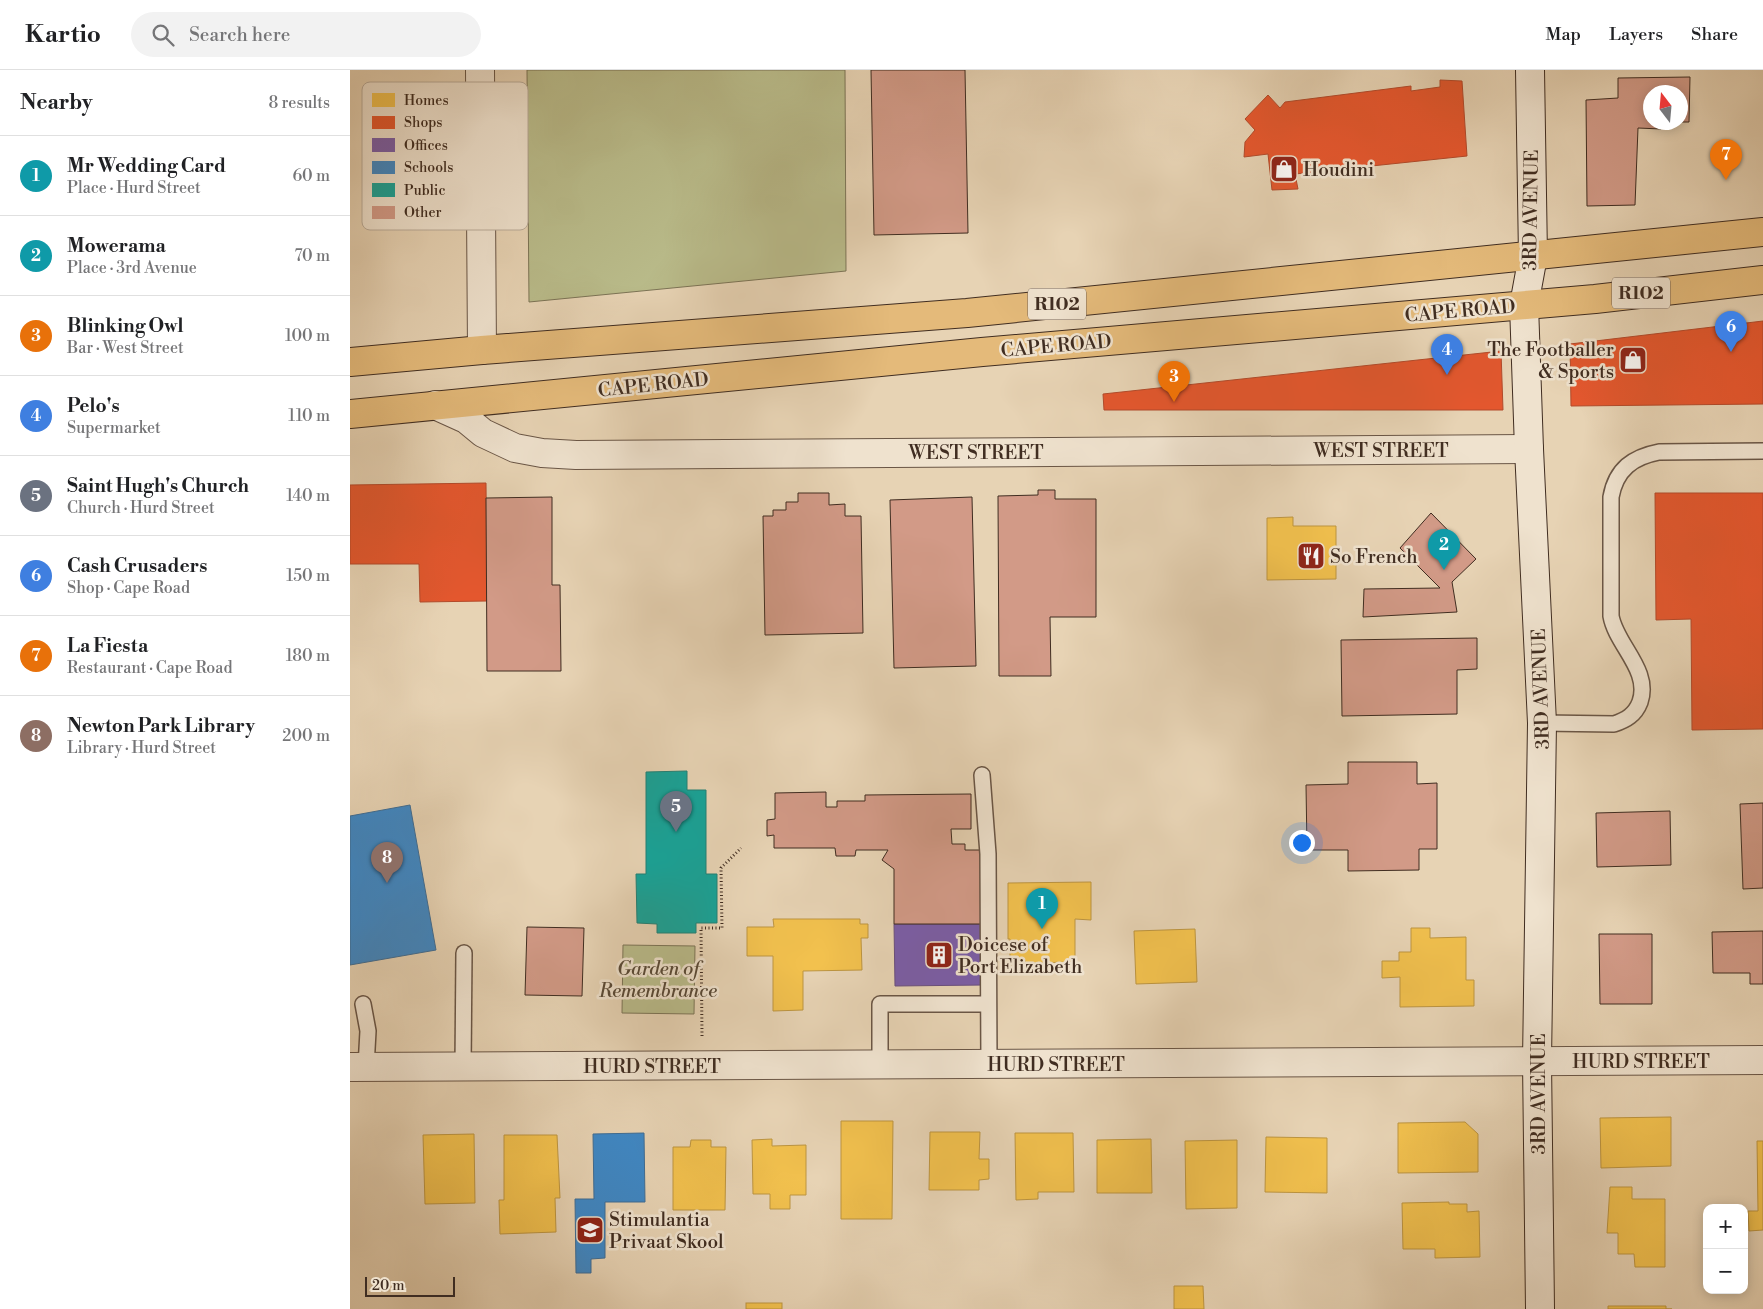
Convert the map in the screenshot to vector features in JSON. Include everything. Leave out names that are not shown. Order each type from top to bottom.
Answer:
[{"type":"main road","name":"R102","points":[[350,362],[482,350],[967,313],[1763,232]]},
{"type":"main road","name":"CAPE ROAD","points":[[350,414],[982,352],[1595,299],[1763,280]]},
{"type":"street","name":"3RD AVENUE","points":[[1530,70],[1533,256],[1524,304],[1542,724],[1538,1061],[1540,1309]]},
{"type":"street","points":[[481,230],[482,350]]},
{"type":"street","name":"WEST STREET","points":[[435,405],[466,419],[483,434],[519,450],[576,455],[1529,449]]},
{"type":"street","name":"HURD STREET","points":[[358,1067],[1763,1060]]},
{"type":"lane","points":[[1542,724],[1614,724],[1624,721],[1632,715],[1641,698],[1643,689],[1638,670],[1616,632],[1611,616],[1611,497],[1616,478],[1622,469],[1644,455],[1660,452],[1763,450]]},
{"type":"lane","points":[[982,775],[988,854],[989,1064]]},
{"type":"lane","points":[[463,1067],[464,953]]},
{"type":"lane","points":[[358,1067],[368,1031],[363,1004]]},
{"type":"lane","points":[[880,1065],[880,1004],[988,1004]]},
{"type":"path","points":[[702,1023],[701,928],[722,928],[721,868],[740,848]]},
{"type":"green space","points":[[527,70],[845,70],[846,271],[529,302]]},
{"type":"green space","name":"Garden of Remembrance","points":[[623,945],[695,946],[694,1014],[622,1013]]},
{"type":"building: Homes","points":[[1293,517],[1293,526],[1336,526],[1336,579],[1267,580],[1267,518]]},
{"type":"building: Homes","points":[[1091,882],[1091,920],[1075,919],[1075,962],[1025,963],[1025,960],[1010,960],[1008,883]]},
{"type":"building: Homes","points":[[773,919],[860,919],[860,924],[868,924],[868,938],[861,938],[862,970],[803,971],[803,1010],[773,1011],[773,956],[747,956],[747,927],[774,927]]},
{"type":"building: Homes","points":[[1411,928],[1430,928],[1430,938],[1466,937],[1466,980],[1474,980],[1474,1006],[1400,1007],[1400,977],[1382,978],[1382,961],[1399,961],[1399,952],[1411,952]]},
{"type":"building: Homes","points":[[1195,929],[1197,982],[1136,984],[1134,931]]},
{"type":"building: Homes","points":[[1671,1117],[1671,1166],[1601,1168],[1600,1118]]},
{"type":"building: Homes","points":[[841,1121],[893,1121],[892,1219],[841,1219]]},
{"type":"building: Homes","points":[[1465,1122],[1478,1134],[1478,1172],[1398,1173],[1398,1123]]},
{"type":"building: Homes","points":[[930,1132],[980,1132],[979,1159],[989,1159],[989,1179],[979,1180],[979,1190],[929,1190]]},
{"type":"building: Homes","points":[[1015,1133],[1073,1133],[1074,1192],[1038,1192],[1038,1199],[1016,1200]]},
{"type":"building: Homes","points":[[474,1134],[475,1203],[425,1204],[423,1135]]},
{"type":"building: Homes","points":[[504,1135],[557,1135],[560,1198],[555,1198],[556,1232],[500,1234],[499,1200],[504,1200]]},
{"type":"building: Homes","points":[[1266,1137],[1327,1138],[1327,1193],[1265,1192]]},
{"type":"building: Homes","points":[[772,1139],[772,1146],[806,1145],[806,1195],[790,1195],[790,1209],[770,1209],[770,1194],[753,1194],[752,1140]]},
{"type":"building: Homes","points":[[1151,1139],[1152,1193],[1097,1193],[1097,1140]]},
{"type":"building: Homes","points":[[691,1140],[711,1140],[711,1147],[726,1147],[725,1210],[673,1210],[673,1147],[690,1147]]},
{"type":"building: Homes","points":[[1237,1140],[1237,1208],[1186,1209],[1185,1141]]},
{"type":"building: Homes","points":[[1757,1141],[1763,1141],[1763,1230],[1749,1231],[1748,1211],[1758,1211]]},
{"type":"building: Homes","points":[[1610,1187],[1632,1187],[1632,1199],[1665,1199],[1665,1267],[1635,1267],[1634,1254],[1618,1254],[1618,1233],[1607,1233]]},
{"type":"building: Homes","points":[[1449,1202],[1449,1204],[1467,1204],[1467,1212],[1479,1211],[1480,1257],[1435,1258],[1435,1249],[1403,1249],[1402,1203]]},
{"type":"building: Homes","points":[[1174,1286],[1203,1286],[1204,1309],[1174,1309]]},
{"type":"building: Homes","points":[[746,1303],[782,1303],[782,1309],[746,1309]]},
{"type":"building: Homes","points":[[1608,1306],[1666,1306],[1666,1309],[1608,1309]]},
{"type":"building: Shops","points":[[1440,80],[1462,81],[1467,156],[1295,174],[1298,189],[1272,190],[1268,154],[1244,157],[1245,142],[1255,130],[1245,119],[1268,95],[1280,108],[1285,102],[1411,86],[1411,91],[1440,87]]},
{"type":"building: Shops","points":[[1763,321],[1763,404],[1571,406],[1570,344]]},
{"type":"building: Shops","points":[[1501,351],[1503,410],[1104,410],[1103,394]]},
{"type":"building: Shops","points":[[486,483],[487,601],[420,602],[419,564],[350,564],[350,485]]},
{"type":"building: Shops","points":[[1655,493],[1763,493],[1763,729],[1692,730],[1691,619],[1656,620]]},
{"type":"building: Offices","name":"Doicese of Port Elizabeth","points":[[894,924],[982,924],[984,985],[895,986]]},
{"type":"building: Schools","points":[[410,805],[436,950],[350,965],[350,816]]},
{"type":"building: Schools","name":"Stimulantia Privaat Skool","points":[[644,1133],[645,1202],[605,1202],[605,1258],[591,1259],[591,1273],[576,1273],[575,1199],[594,1199],[593,1134]]},
{"type":"building: Public","points":[[687,771],[687,790],[706,790],[706,874],[717,874],[717,923],[696,923],[696,933],[657,933],[657,924],[637,923],[636,874],[646,874],[646,772]]},
{"type":"building: Other","points":[[871,70],[965,70],[968,233],[874,235]]},
{"type":"building: Other","points":[[1690,77],[1689,122],[1688,85],[1643,85],[1643,128],[1638,128],[1635,205],[1587,206],[1586,100],[1618,98],[1618,78]]},
{"type":"building: Other","points":[[1038,490],[1055,490],[1055,499],[1096,499],[1096,617],[1050,617],[1051,676],[999,676],[998,496],[1038,495]]},
{"type":"building: Other","points":[[798,493],[829,493],[829,505],[845,504],[845,516],[861,516],[863,633],[765,635],[763,516],[773,516],[773,510],[786,510],[786,502],[798,502]]},
{"type":"building: Other","points":[[552,497],[552,585],[560,585],[561,671],[487,671],[486,498]]},
{"type":"building: Other","points":[[972,497],[976,666],[894,668],[890,500]]},
{"type":"building: Other","points":[[1431,513],[1476,559],[1452,582],[1457,612],[1363,617],[1364,589],[1440,588],[1400,548]]},
{"type":"building: Other","points":[[1477,638],[1477,669],[1457,670],[1457,714],[1342,716],[1341,640]]},
{"type":"building: Other","points":[[1348,762],[1417,762],[1417,784],[1437,783],[1437,849],[1419,849],[1419,870],[1348,871],[1348,850],[1307,850],[1306,785],[1348,784]]},
{"type":"building: Other","points":[[826,792],[826,807],[837,807],[837,801],[865,801],[865,795],[971,794],[971,829],[951,829],[952,844],[965,844],[965,850],[982,850],[982,924],[894,924],[894,869],[882,860],[888,850],[856,850],[855,856],[836,856],[835,848],[774,848],[774,835],[767,836],[767,820],[775,819],[775,793]]},
{"type":"building: Other","points":[[1763,803],[1763,888],[1743,889],[1740,804]]},
{"type":"building: Other","points":[[1670,811],[1671,865],[1597,867],[1596,813]]},
{"type":"building: Other","points":[[527,927],[584,928],[582,996],[525,995]]},
{"type":"building: Other","points":[[1763,931],[1763,984],[1750,984],[1750,973],[1713,973],[1712,932]]},
{"type":"building: Other","points":[[1599,934],[1652,934],[1652,1004],[1600,1004]]},
{"type":"place","name":"Houdini","points":[[1284,169]]},
{"type":"place","name":"La Fiesta","points":[[1726,180]]},
{"type":"place","name":"Cash Crusaders","points":[[1731,352]]},
{"type":"place","name":"The Footballer & Sports","points":[[1633,360]]},
{"type":"place","name":"Pelo's","points":[[1447,375]]},
{"type":"place","name":"Blinking Owl","points":[[1174,402]]},
{"type":"place","name":"So French","points":[[1311,556]]},
{"type":"place","name":"Mowerama","points":[[1444,570]]},
{"type":"place","name":"Saint Hugh's Church","points":[[676,832]]},
{"type":"place","name":"Newton Park Library","points":[[387,883]]},
{"type":"place","name":"Mr Wedding Card","points":[[1042,929]]},
{"type":"place","name":"Doicese of Port Elizabeth","points":[[939,955]]},
{"type":"place","name":"Stimulantia Privaat Skool","points":[[590,1230]]}]
